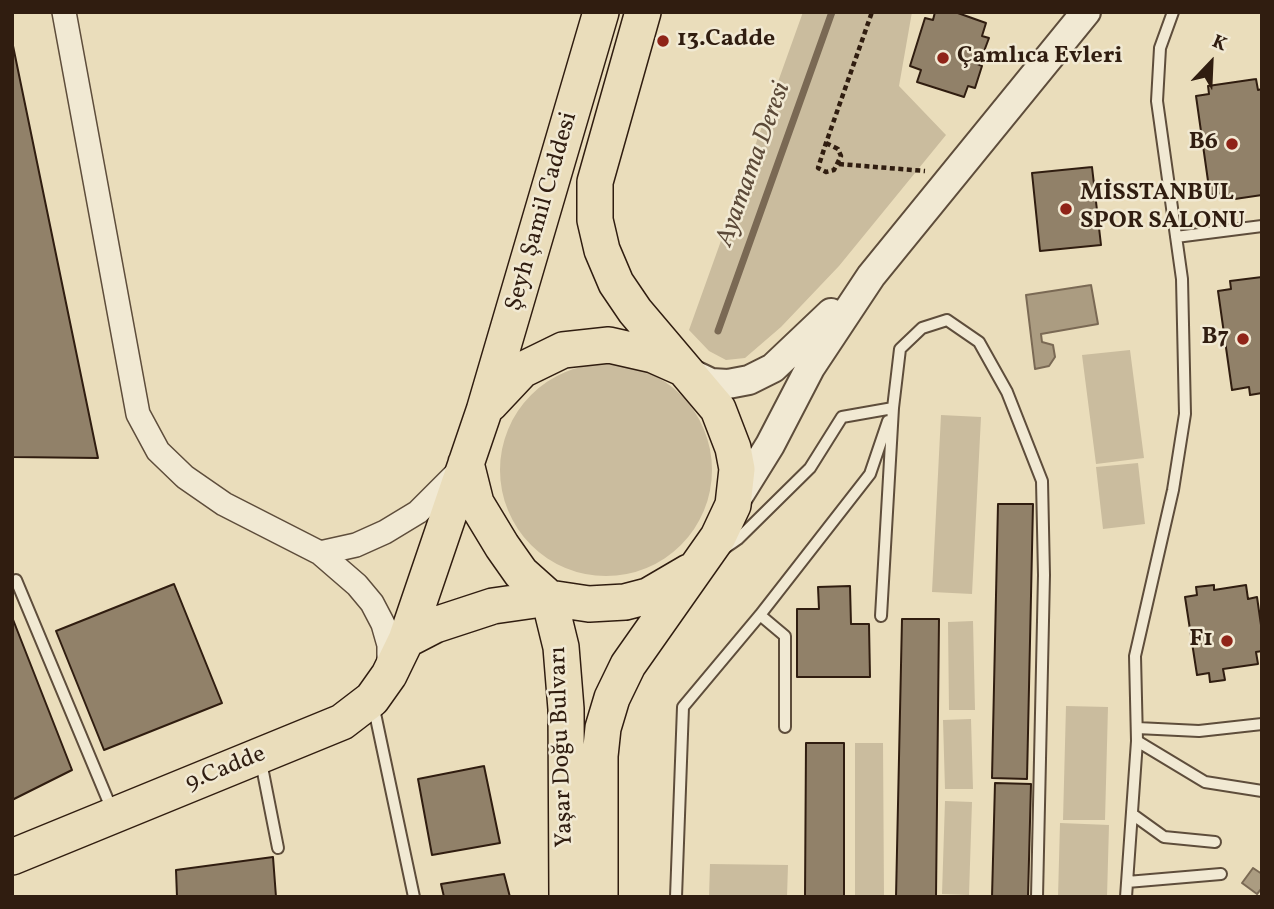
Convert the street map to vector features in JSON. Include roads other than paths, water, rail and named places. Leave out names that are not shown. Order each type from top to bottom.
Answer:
[{"type":"main road","name":"Şeyh Şamil Caddesi","points":[[466,463],[484,411],[601,12]]},
{"type":"main road","name":"Şeyh Şamil Caddesi","points":[[643,12],[595,182],[595,219],[616,283],[635,311],[718,410],[727,427],[737,469],[733,505]]},
{"type":"main road","points":[[484,411],[522,370],[563,350],[609,345],[653,355],[683,369]]},
{"type":"main road","points":[[466,463],[476,503],[502,546],[521,573],[549,598]]},
{"type":"main road","name":"9.Cadde","points":[[12,857],[342,722],[380,687],[406,640],[466,463]]},
{"type":"main road","name":"Yaşar Doğu Bulvarı","points":[[600,897],[600,756],[603,728],[612,698],[628,665],[718,537],[733,505]]},
{"type":"main road","points":[[406,640],[435,625],[493,606],[549,598],[589,604],[625,602],[648,596],[698,567]]},
{"type":"main road","name":"Yaşar Doğu Bulvarı","points":[[549,598],[558,628],[566,709],[567,897]]},
{"type":"main road","points":[[463,615],[506,617],[527,624],[545,636],[563,664]]},
{"type":"street","points":[[64,12],[138,414],[158,451],[186,477],[224,504],[320,553],[357,585],[372,603],[386,634],[380,687]]},
{"type":"street","points":[[733,505],[770,445],[815,359],[871,275],[1086,12]]},
{"type":"street","points":[[683,369],[711,383],[728,384],[749,380],[773,368],[871,275]]},
{"type":"street","points":[[320,553],[356,545],[385,532],[418,512],[466,463]]},
{"type":"lane","points":[[1126,897],[1137,741],[1135,656],[1173,490],[1185,414],[1182,279],[1157,101],[1160,48],[1173,12]]},
{"type":"lane","points":[[1176,237],[1262,226]]},
{"type":"lane","points":[[881,616],[892,408],[900,349],[922,328],[947,320],[979,342],[1007,392],[1042,481],[1044,575],[1037,897]]},
{"type":"lane","points":[[698,567],[738,539],[810,468],[842,417],[892,408]]},
{"type":"lane","points":[[676,897],[683,707],[760,615],[870,474],[892,408]]},
{"type":"lane","points":[[16,580],[114,816]]},
{"type":"lane","points":[[760,615],[785,636],[785,727]]},
{"type":"lane","points":[[380,687],[414,897]]},
{"type":"lane","points":[[1137,728],[1199,731],[1262,724]]},
{"type":"lane","points":[[1137,741],[1205,782],[1262,791]]},
{"type":"lane","points":[[260,756],[278,848]]},
{"type":"lane","points":[[1132,814],[1164,837],[1215,842]]},
{"type":"lane","points":[[1127,882],[1221,874]]},
{"type":"waterway","name":"Ayamama Deresi","points":[[718,331],[832,12]]},
{"type":"place","name":"13.Cadde","points":[[663,41]]},
{"type":"place","name":"Çamlıca Evleri","points":[[943,58]]},
{"type":"place","name":"B6","points":[[1232,144]]},
{"type":"place","name":"MİSSTANBUL SPOR SALONU","points":[[1066,209]]},
{"type":"place","name":"B7","points":[[1243,339]]},
{"type":"place","name":"F1","points":[[1227,641]]}]
